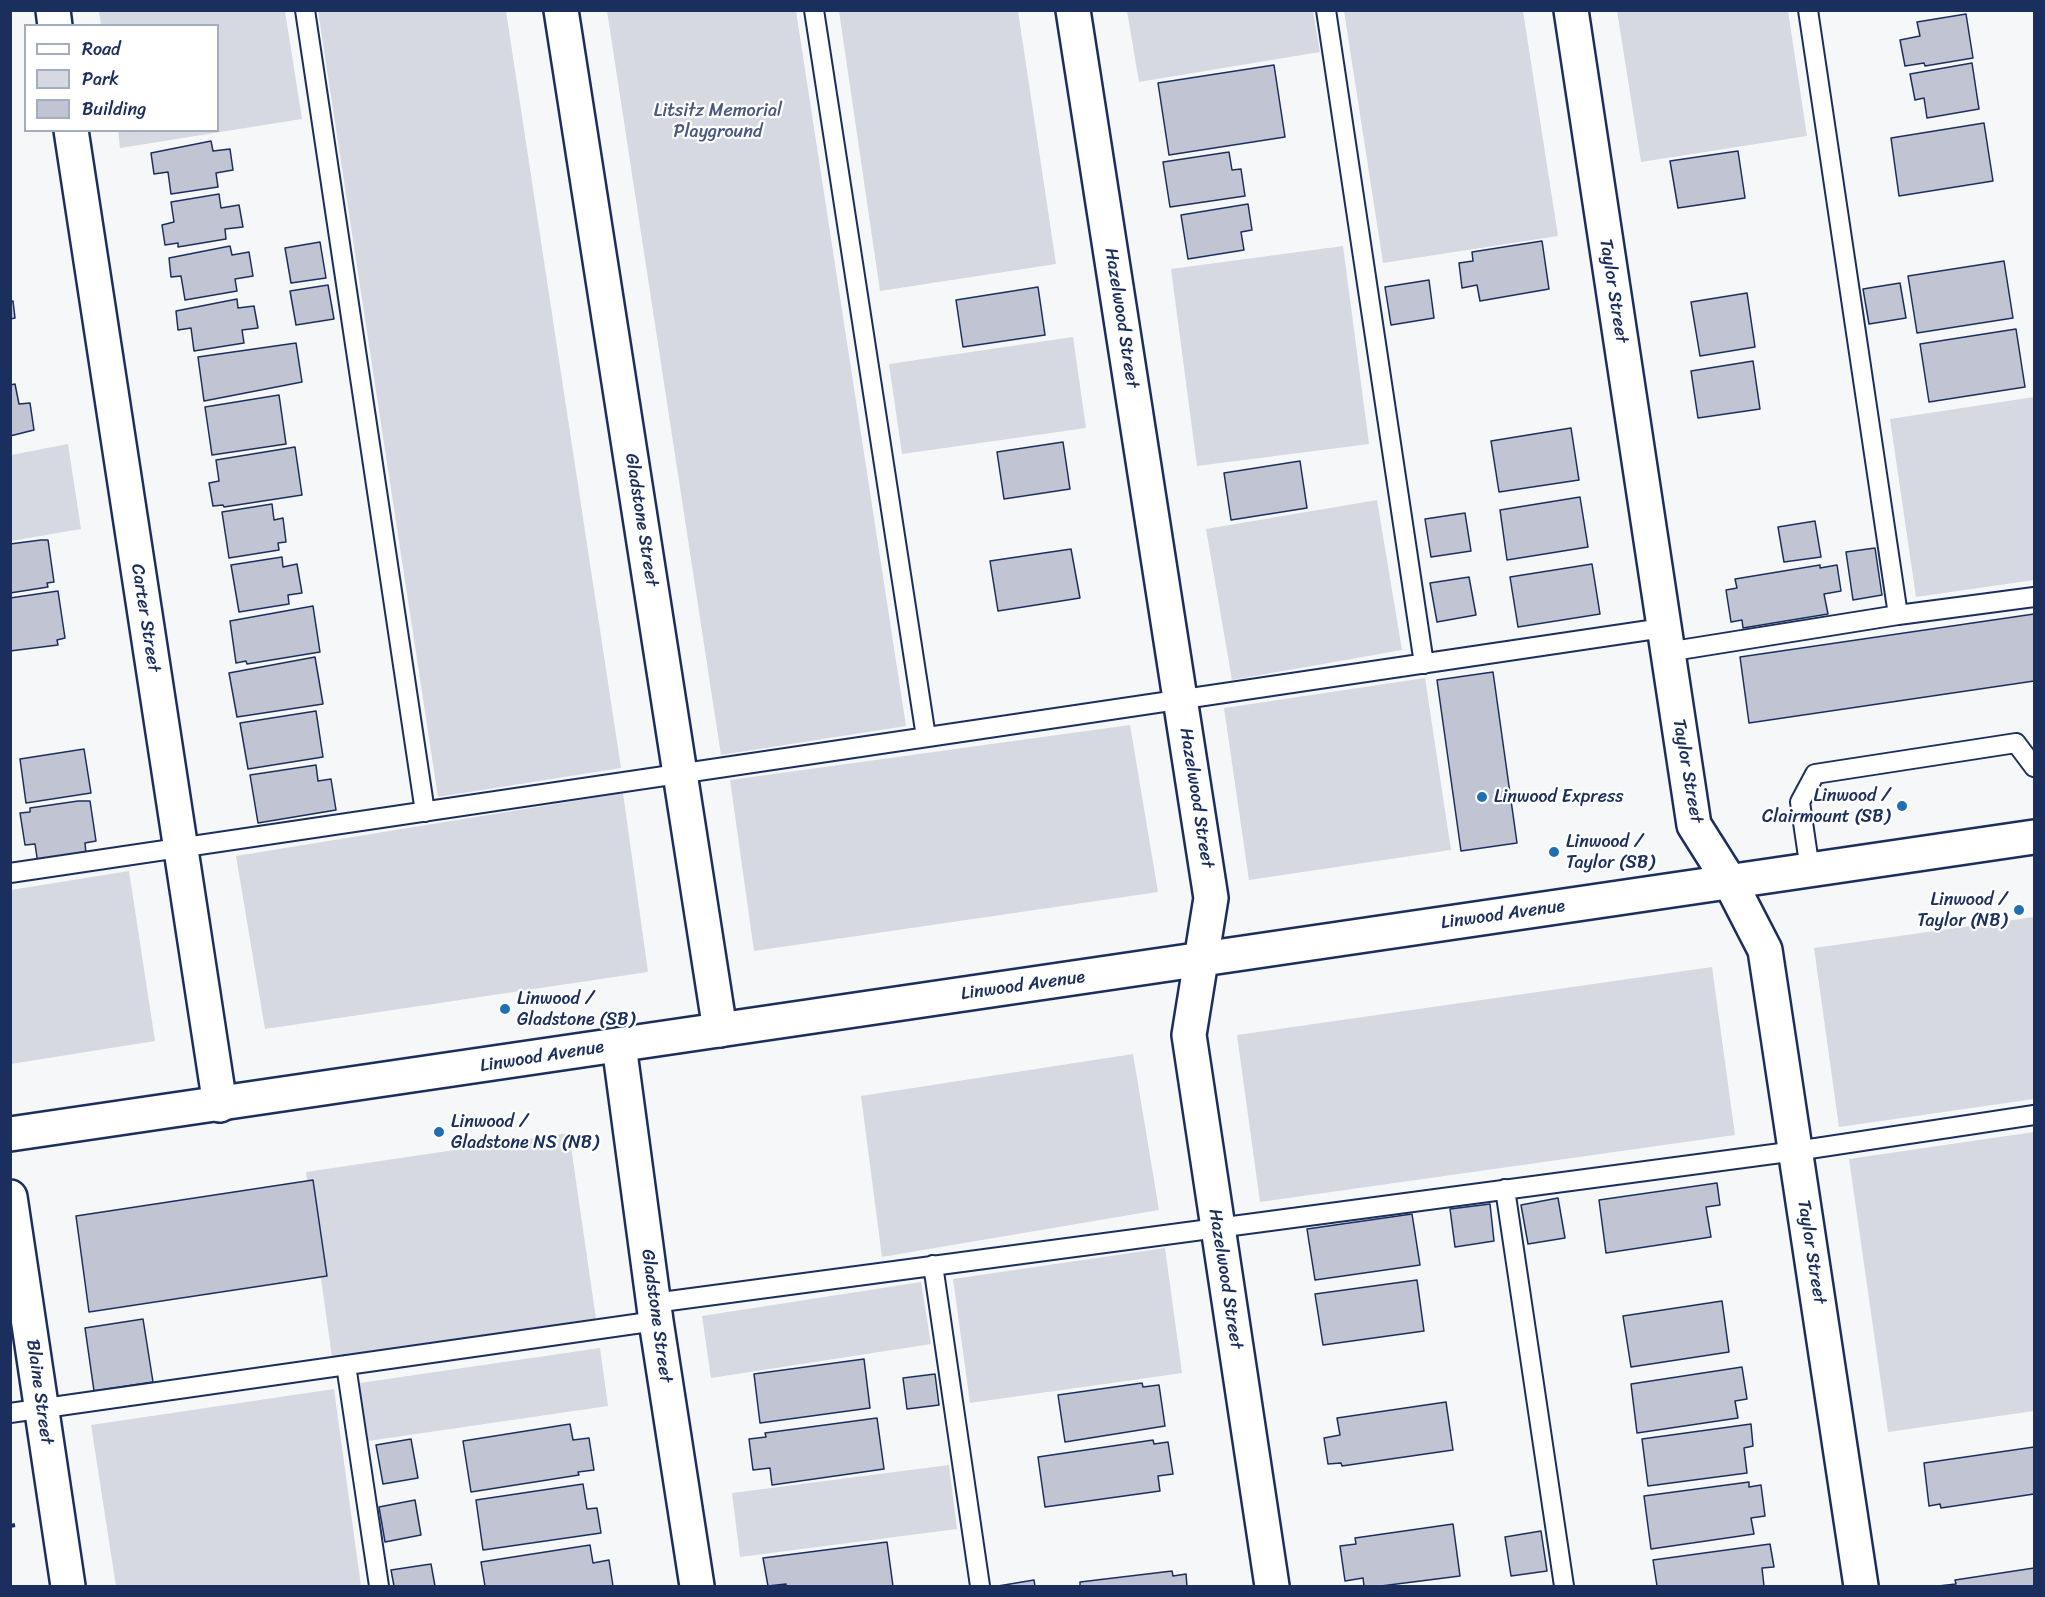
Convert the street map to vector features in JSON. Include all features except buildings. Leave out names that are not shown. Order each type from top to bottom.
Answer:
[{"type":"street","name":"Gladstone Street","points":[[561,10],[720,1030]]},
{"type":"street","name":"Hazelwood Street","points":[[1073,10],[1211,898],[1199,960],[1189,1035],[1272,1587]]},
{"type":"street","name":"Taylor Street","points":[[1571,10],[1694,825],[1730,882],[1765,950],[1861,1587]]},
{"type":"street","name":"Carter Street","points":[[71,132],[220,1105]]},
{"type":"street","name":"Linwood Avenue","points":[[10,1134],[2034,837]]},
{"type":"street","name":"Gladstone Street","points":[[619,1045],[655,1312],[697,1587]]},
{"type":"street","name":"Blaine Street","points":[[10,1197],[26,1412],[68,1587]]},
{"type":"lane","points":[[305,10],[425,812]]},
{"type":"lane","points":[[814,10],[926,738]]},
{"type":"lane","points":[[1326,10],[1424,664]]},
{"type":"lane","points":[[1808,10],[1898,615]]},
{"type":"lane","points":[[10,873],[1424,664],[1898,615],[2034,597]]},
{"type":"lane","points":[[1810,870],[1800,802],[1815,774],[2016,743],[2034,767]]},
{"type":"lane","points":[[26,1412],[346,1365],[933,1265],[1796,1151],[2034,1115]]},
{"type":"lane","points":[[1505,1189],[1564,1587]]},
{"type":"lane","points":[[933,1265],[980,1587]]},
{"type":"lane","points":[[346,1365],[379,1587]]},
{"type":"green space","points":[[99,11],[285,11],[302,119],[120,148],[118,132],[219,132],[219,24],[101,24]]},
{"type":"green space","points":[[318,11],[506,11],[621,768],[438,797]]},
{"type":"green space","name":"Litsitz Memorial Playground","points":[[607,11],[796,11],[906,726],[721,755]]},
{"type":"green space","points":[[839,11],[1018,11],[1056,264],[880,291]]},
{"type":"green space","points":[[1127,11],[1313,11],[1320,52],[1139,82]]},
{"type":"green space","points":[[1344,11],[1523,11],[1558,236],[1383,263]]},
{"type":"green space","points":[[1617,11],[1788,11],[1807,136],[1641,162]]},
{"type":"green space","points":[[1343,246],[1369,444],[1197,466],[1171,269]]},
{"type":"green space","points":[[1073,337],[1086,428],[902,454],[889,364]]},
{"type":"green space","points":[[2034,397],[2034,580],[1916,597],[1890,419]]},
{"type":"green space","points":[[68,444],[81,529],[11,541],[11,455]]},
{"type":"green space","points":[[1377,500],[1402,650],[1232,680],[1206,529]]},
{"type":"green space","points":[[1425,678],[1451,850],[1249,880],[1224,708]]},
{"type":"green space","points":[[1130,725],[1158,892],[754,951],[730,780]]},
{"type":"green space","points":[[623,793],[648,972],[265,1029],[236,856]]},
{"type":"green space","points":[[129,871],[155,1041],[11,1064],[11,890]]},
{"type":"green space","points":[[2034,917],[2034,1099],[1839,1127],[1814,948]]},
{"type":"green space","points":[[1712,967],[1735,1135],[1260,1202],[1237,1035]]},
{"type":"green space","points":[[1133,1054],[1159,1210],[882,1257],[861,1096]]},
{"type":"green space","points":[[2034,1132],[2034,1411],[1888,1432],[1849,1159]]},
{"type":"green space","points":[[569,1133],[596,1319],[332,1357],[306,1172]]},
{"type":"green space","points":[[1165,1248],[1182,1373],[970,1403],[953,1279]]},
{"type":"green space","points":[[921,1282],[931,1344],[711,1378],[702,1316]]},
{"type":"green space","points":[[600,1348],[608,1406],[368,1441],[360,1383]]},
{"type":"green space","points":[[334,1389],[361,1586],[116,1586],[91,1425]]},
{"type":"green space","points":[[949,1465],[957,1529],[740,1557],[732,1493]]},
{"type":"place","name":"Linwood Express","points":[[1482,797]]},
{"type":"place","name":"Linwood / Clairmount (SB)","points":[[1902,806]]},
{"type":"place","name":"Linwood / Taylor (SB)","points":[[1554,852]]},
{"type":"place","name":"Linwood / Taylor (NB)","points":[[2019,910]]},
{"type":"place","name":"Linwood / Gladstone (SB)","points":[[505,1009]]},
{"type":"place","name":"Linwood / Gladstone NS (NB)","points":[[439,1132]]}]
